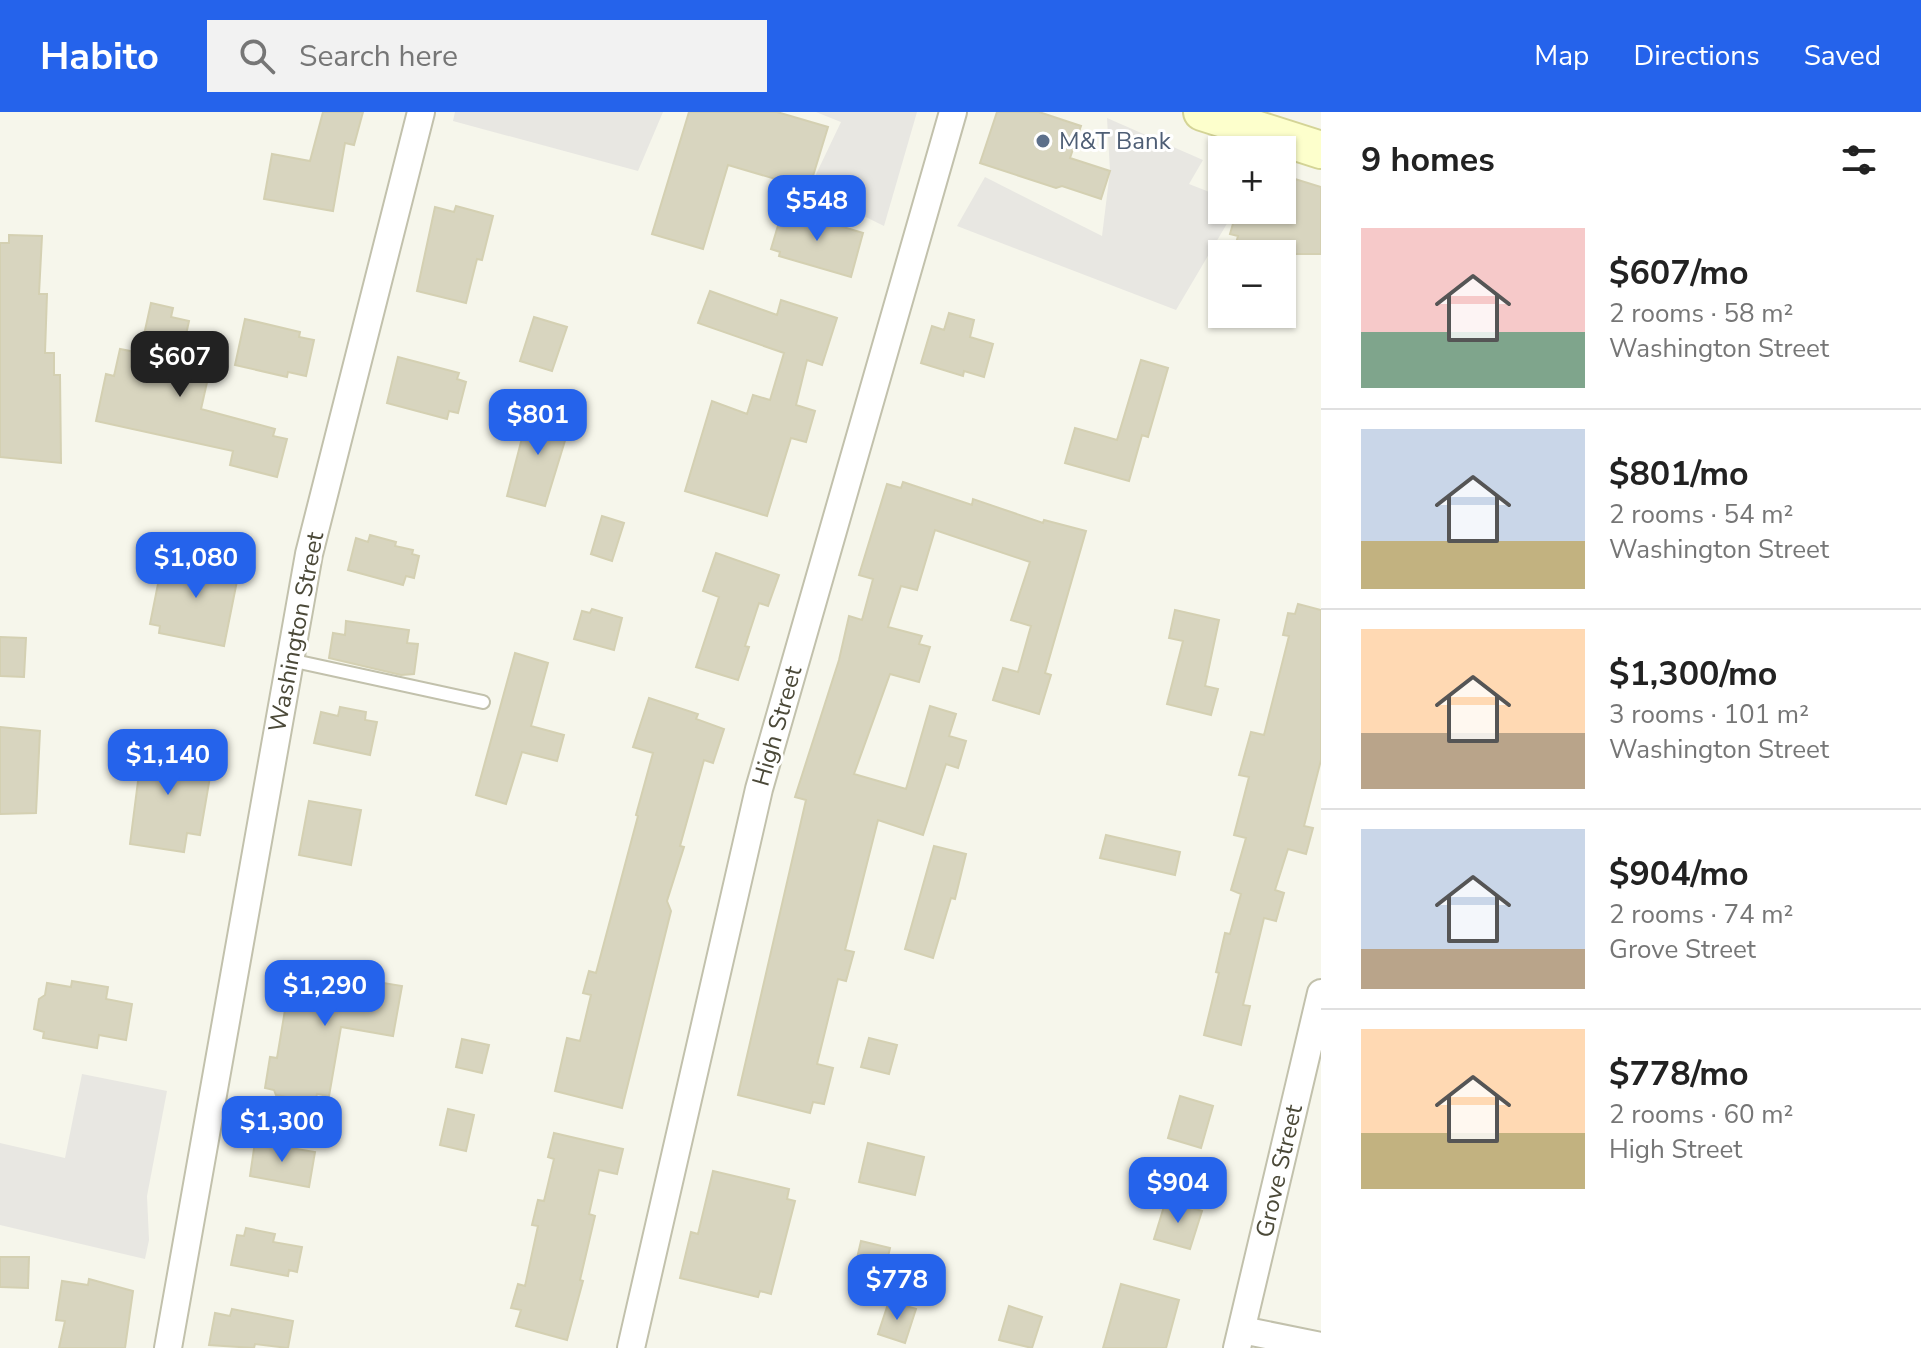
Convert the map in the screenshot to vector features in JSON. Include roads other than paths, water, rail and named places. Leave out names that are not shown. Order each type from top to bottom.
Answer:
[{"type":"street","name":"Washington Street","points":[[168,1348],[317,522],[421,112]]},
{"type":"street","name":"High Street","points":[[631,1348],[755,804],[953,112]]},
{"type":"street","points":[[1202,112],[1321,150]]},
{"type":"street","name":"Grove Street","points":[[1240,1339],[1321,993]]},
{"type":"street","points":[[1240,1339],[1321,1346]]},
{"type":"lane","points":[[290,660],[483,702]]},
{"type":"place","name":"M&T Bank","points":[[1043,141]]}]
